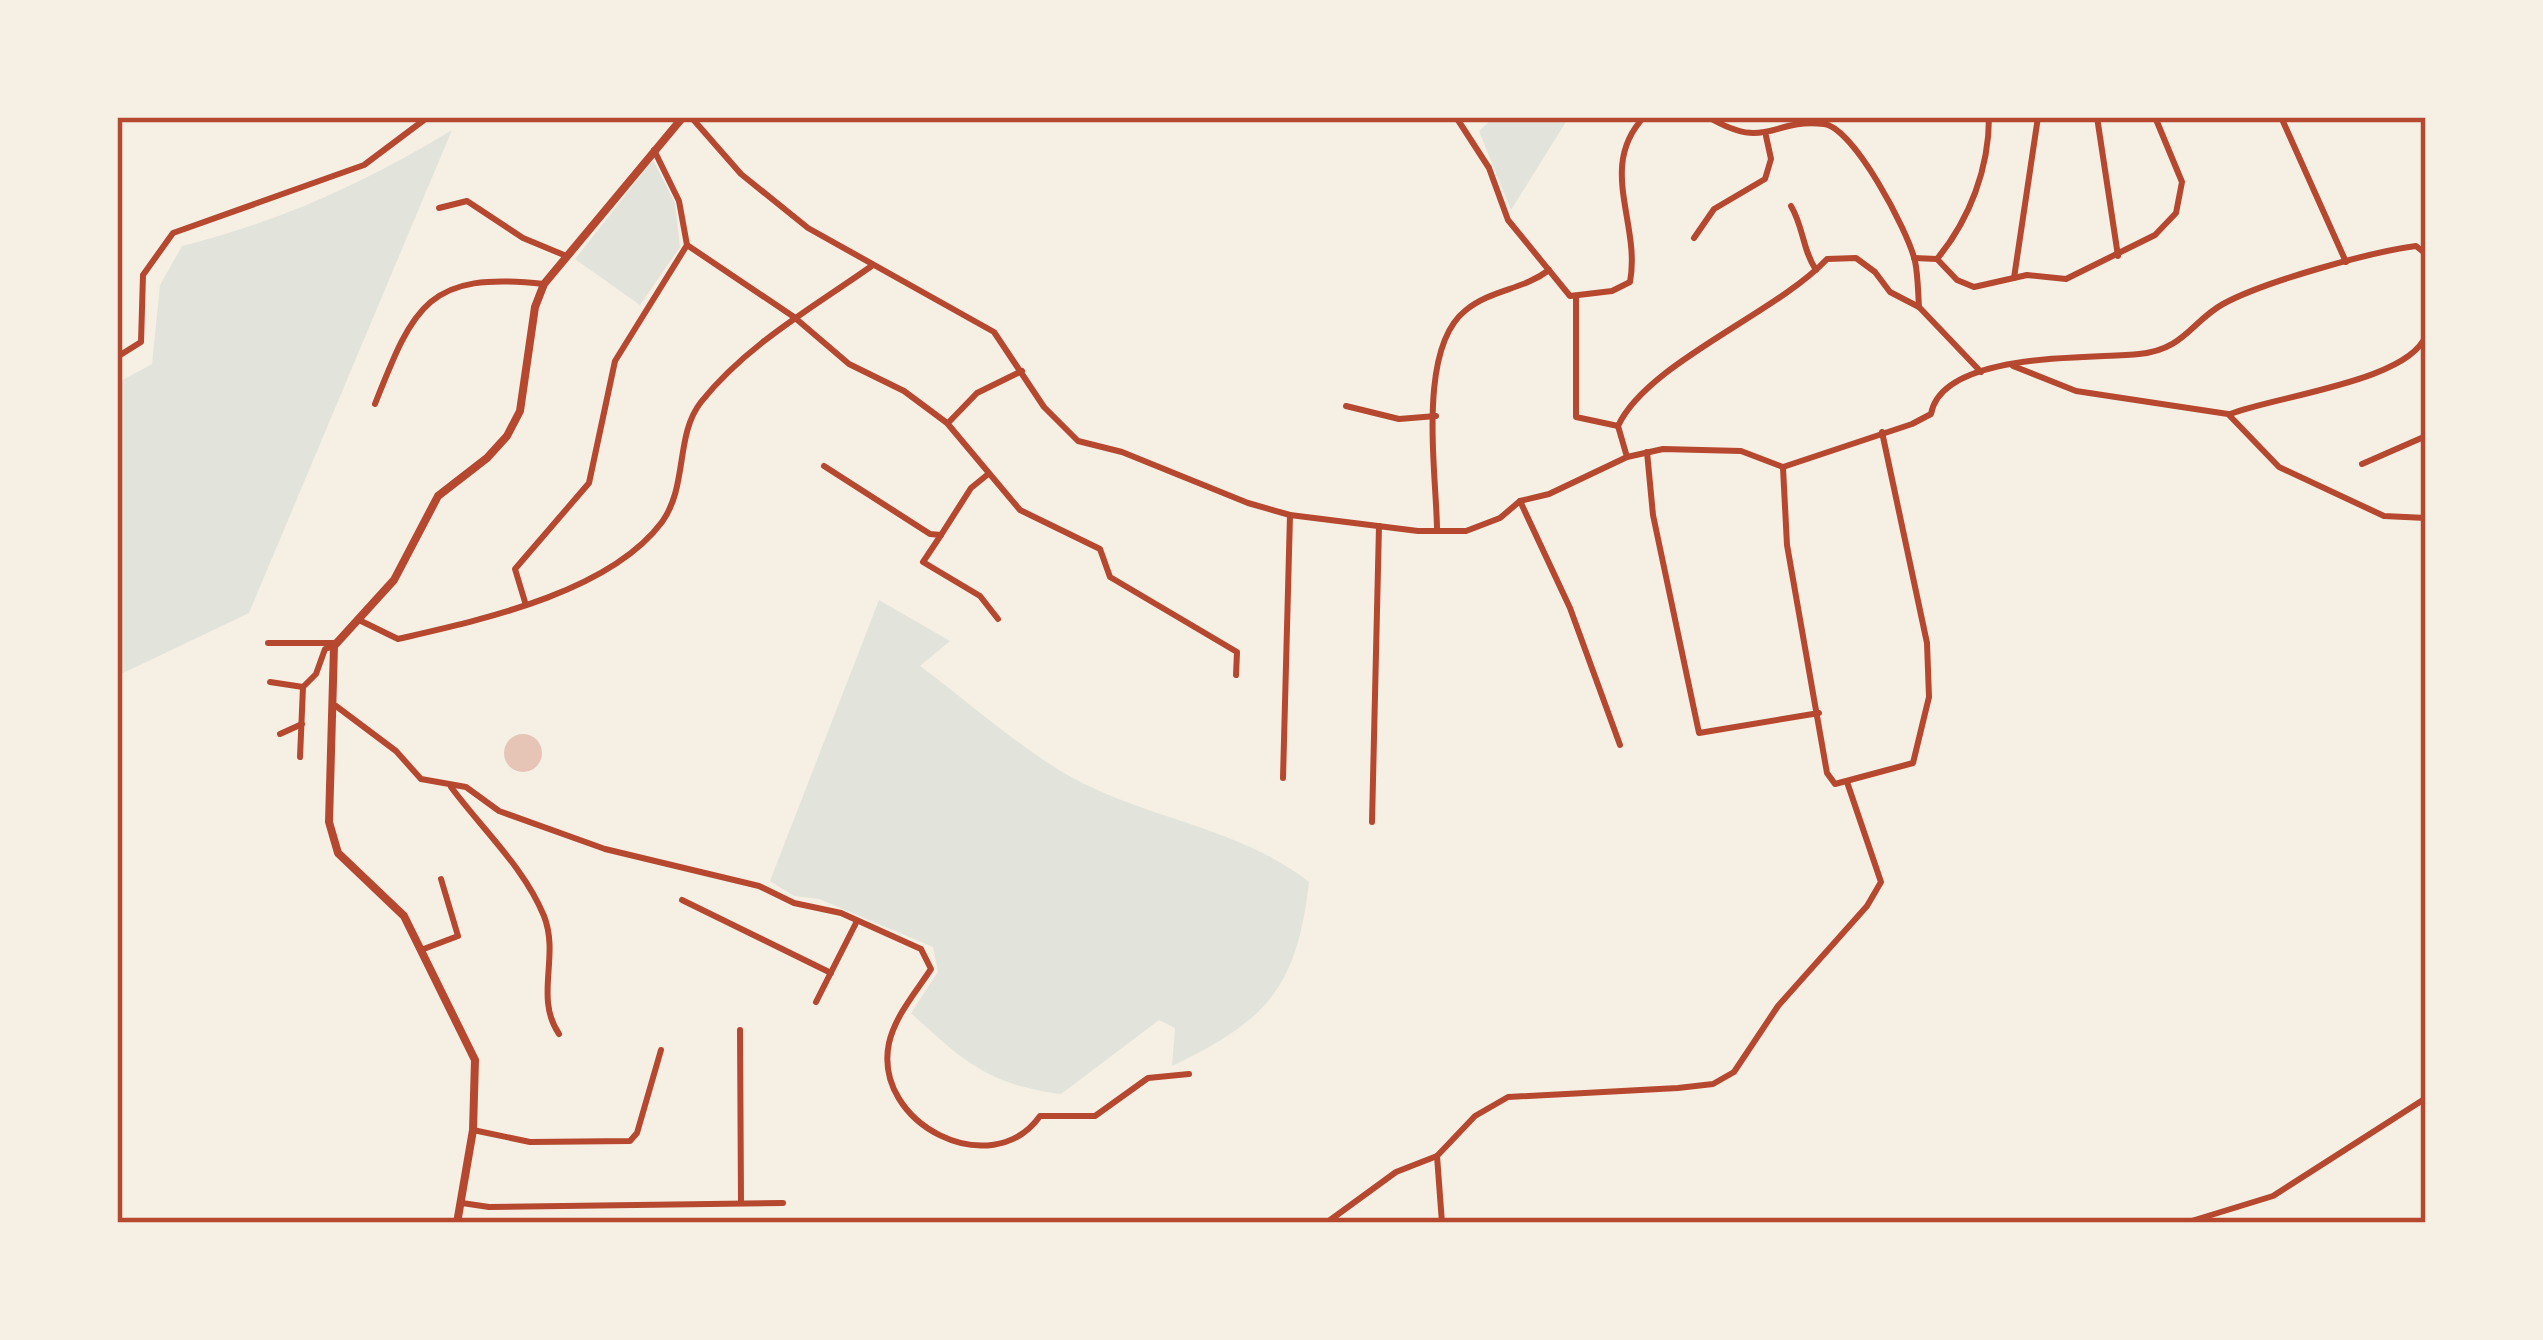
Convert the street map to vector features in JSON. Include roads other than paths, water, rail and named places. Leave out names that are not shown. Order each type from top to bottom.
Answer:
[{"type":"street","points":[[117,357],[141,342],[143,275],[173,233],[364,165],[428,117]]},
{"type":"street","points":[[300,757],[303,687],[316,674],[325,650],[335,645],[394,580],[438,496],[488,458],[520,411],[535,307],[544,284],[564,255],[687,117],[758,188],[808,228],[994,332],[1044,407],[1078,441],[1122,452],[1290,515],[1379,525],[1466,531],[1500,518],[1520,501],[1647,452],[1741,451],[1783,467],[1931,414],[1934,398],[1945,387],[2009,364],[2165,348],[2200,327],[2220,305],[2346,262],[2416,246],[2426,254]]},
{"type":"street","points":[[1361,117],[1402,117]]},
{"type":"street","points":[[1456,117],[1489,168],[1508,220],[1570,296],[1612,291],[1630,282],[1619,163],[1632,130],[1645,117]]},
{"type":"street","points":[[1708,117],[1737,134],[1766,136],[1799,124],[1830,124],[1853,142],[1914,258],[1919,308]]},
{"type":"street","points":[[1937,259],[1957,236],[1989,155],[1989,117]]},
{"type":"street","points":[[2014,278],[2038,117]]},
{"type":"street","points":[[2097,117],[2118,256]]},
{"type":"street","points":[[1914,258],[1937,259],[1958,280],[1974,287],[2014,278],[2066,279],[2155,235],[2176,213],[2182,182],[2155,117]]},
{"type":"street","points":[[2282,117],[2346,262]]},
{"type":"street","points":[[1694,238],[1714,209],[1765,179],[1771,159],[1766,136]]},
{"type":"street","points":[[525,602],[515,569],[590,483],[615,361],[687,245],[679,201],[654,150]]},
{"type":"street","points":[[439,208],[467,202],[523,238],[564,255]]},
{"type":"street","points":[[1791,206],[1803,228],[1803,252],[1816,270]]},
{"type":"street","points":[[687,245],[794,317],[849,364],[904,391],[947,424],[1020,510],[1100,549],[1110,577],[1237,652],[1237,675]]},
{"type":"street","points":[[1627,457],[1618,426],[1624,413],[1732,325],[1788,296],[1827,259],[1856,258],[1890,292],[1919,308],[1982,373]]},
{"type":"street","points":[[358,619],[398,639],[587,583],[662,522],[682,477],[691,418],[703,400],[794,317],[873,265]]},
{"type":"street","points":[[1437,528],[1436,416],[1442,336],[1461,313],[1486,296],[1529,285],[1550,270]]},
{"type":"street","points":[[375,404],[403,333],[417,309],[438,292],[460,283],[544,284]]},
{"type":"street","points":[[1576,296],[1576,417],[1618,426]]},
{"type":"street","points":[[2009,364],[2076,391],[2228,414],[2388,370],[2421,349],[2426,335]]},
{"type":"street","points":[[947,424],[977,393],[1022,371]]},
{"type":"street","points":[[1346,406],[1400,419],[1436,416]]},
{"type":"street","points":[[2228,414],[2279,467],[2384,516],[2426,518]]},
{"type":"street","points":[[1783,467],[1787,545],[1827,773],[1835,784],[1912,763],[1929,697],[1927,643],[1882,432]]},
{"type":"street","points":[[2362,464],[2426,436]]},
{"type":"street","points":[[1647,452],[1652,515],[1699,733],[1819,713]]},
{"type":"street","points":[[824,466],[930,534],[941,535]]},
{"type":"street","points":[[987,475],[971,488],[923,562],[980,596],[998,619]]},
{"type":"street","points":[[1520,501],[1570,608],[1620,745]]},
{"type":"street","points":[[1283,778],[1290,515]]},
{"type":"street","points":[[1372,822],[1379,525]]},
{"type":"street","points":[[268,643],[335,645]]},
{"type":"street","points":[[335,645],[330,670],[336,706],[329,822],[338,853],[404,916],[475,1060],[473,1130],[458,1223]]},
{"type":"street","points":[[270,682],[303,687]]},
{"type":"street","points":[[336,706],[395,751],[421,779],[466,787],[499,811],[605,848],[759,886],[794,903],[857,920],[921,949],[931,969],[905,1007],[888,1047],[896,1092],[910,1117],[934,1136],[1003,1145],[1030,1130],[1040,1116],[1095,1116],[1148,1078],[1189,1074]]},
{"type":"street","points":[[280,734],[302,724]]},
{"type":"street","points":[[1326,1223],[1396,1172],[1437,1156],[1475,1116],[1508,1097],[1678,1088],[1713,1084],[1735,1072],[1778,1006],[1867,906],[1881,881],[1847,782]]},
{"type":"street","points":[[449,784],[528,886],[545,918],[550,939],[545,1004],[559,1034]]},
{"type":"street","points":[[421,950],[458,936],[441,879]]},
{"type":"street","points":[[682,900],[831,973]]},
{"type":"street","points":[[816,1002],[857,920]]},
{"type":"street","points":[[740,1030],[741,1203]]},
{"type":"street","points":[[473,1130],[530,1142],[630,1141],[661,1050]]},
{"type":"street","points":[[2185,1223],[2273,1196],[2426,1098]]},
{"type":"street","points":[[1437,1156],[1442,1223]]},
{"type":"street","points":[[461,1203],[489,1207],[783,1203]]}]
